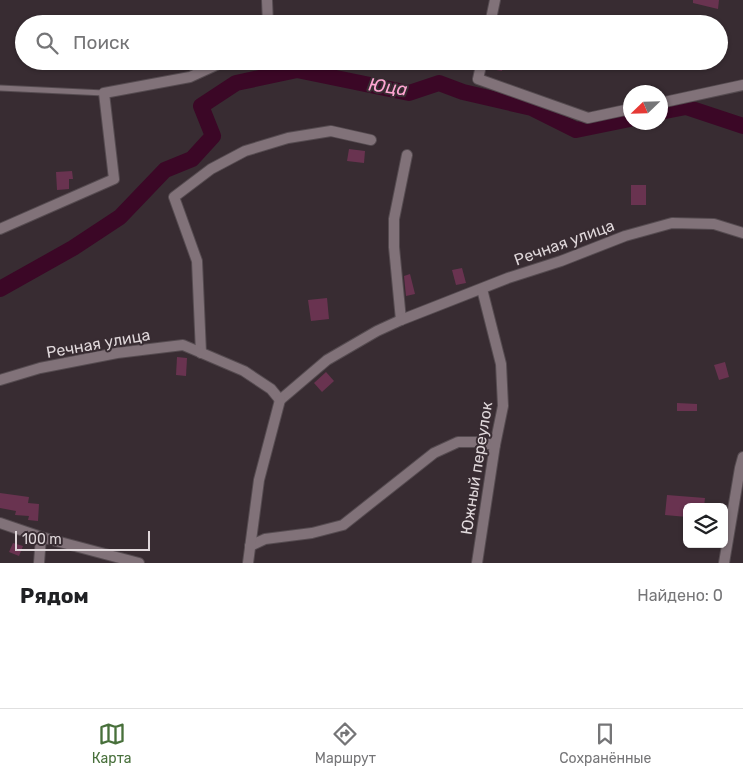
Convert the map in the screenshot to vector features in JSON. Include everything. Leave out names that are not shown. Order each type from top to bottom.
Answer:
[{"type":"street","points":[[267,0],[268,15]]},
{"type":"street","points":[[492,15],[495,0]]},
{"type":"street","points":[[0,229],[114,179],[104,93],[190,77],[205,70]]},
{"type":"street","points":[[480,70],[478,79],[588,118],[623,110]]},
{"type":"street","points":[[668,101],[743,85]]},
{"type":"street","points":[[202,352],[197,261],[174,197],[212,170],[246,151],[288,138],[331,130],[371,140]]},
{"type":"street","points":[[400,320],[394,247],[394,219],[408,155]]},
{"type":"street","name":"Речная улица","points":[[0,380],[40,368],[117,353],[183,345],[244,371],[271,389],[280,400],[327,360],[377,331],[400,320],[508,278],[561,261],[625,236],[672,224],[714,224],[743,233]]},
{"type":"street","name":"Южный переулок","points":[[477,563],[495,445],[503,406],[501,364],[482,289]]},
{"type":"street","points":[[248,563],[259,480],[280,400]]},
{"type":"street","points":[[250,546],[265,539],[312,533],[343,525],[434,453],[458,442],[495,445]]},
{"type":"street","points":[[724,563],[743,457]]},
{"type":"street","points":[[0,523],[41,537],[139,563]]},
{"type":"street","points":[[39,563],[41,537]]},
{"type":"lane","points":[[0,88],[104,93]]},
{"type":"building","points":[[693,0],[719,0],[718,9],[693,3]]},
{"type":"building","points":[[349,149],[365,151],[364,163],[347,161]]},
{"type":"building","points":[[72,171],[73,179],[69,179],[69,189],[57,190],[56,172]]},
{"type":"building","points":[[631,185],[646,185],[646,205],[631,205]]},
{"type":"building","points":[[462,268],[466,283],[456,285],[452,270]]},
{"type":"building","points":[[410,274],[415,294],[406,296],[404,276]]},
{"type":"building","points":[[327,298],[329,319],[311,321],[308,300]]},
{"type":"building","points":[[177,357],[187,358],[186,376],[176,375]]},
{"type":"building","points":[[725,362],[729,377],[719,380],[714,365]]},
{"type":"building","points":[[326,372],[334,381],[322,392],[314,383]]},
{"type":"building","points":[[677,403],[697,404],[697,411],[677,411]]},
{"type":"building","points":[[0,493],[29,497],[28,503],[39,504],[38,521],[28,520],[29,516],[15,515],[16,511],[0,508]]},
{"type":"building","points":[[667,495],[705,498],[704,503],[683,503],[683,517],[665,515]]},
{"type":"building","points":[[13,543],[23,546],[19,556],[9,552]]},
{"type":"waterway","name":"Юца","points":[[0,289],[73,248],[120,217],[165,170],[192,159],[213,136],[201,106],[236,83],[297,70],[409,93],[439,83],[463,92],[532,108],[576,130],[623,120]]},
{"type":"waterway","name":"Юца","points":[[668,110],[686,107],[743,126]]}]
